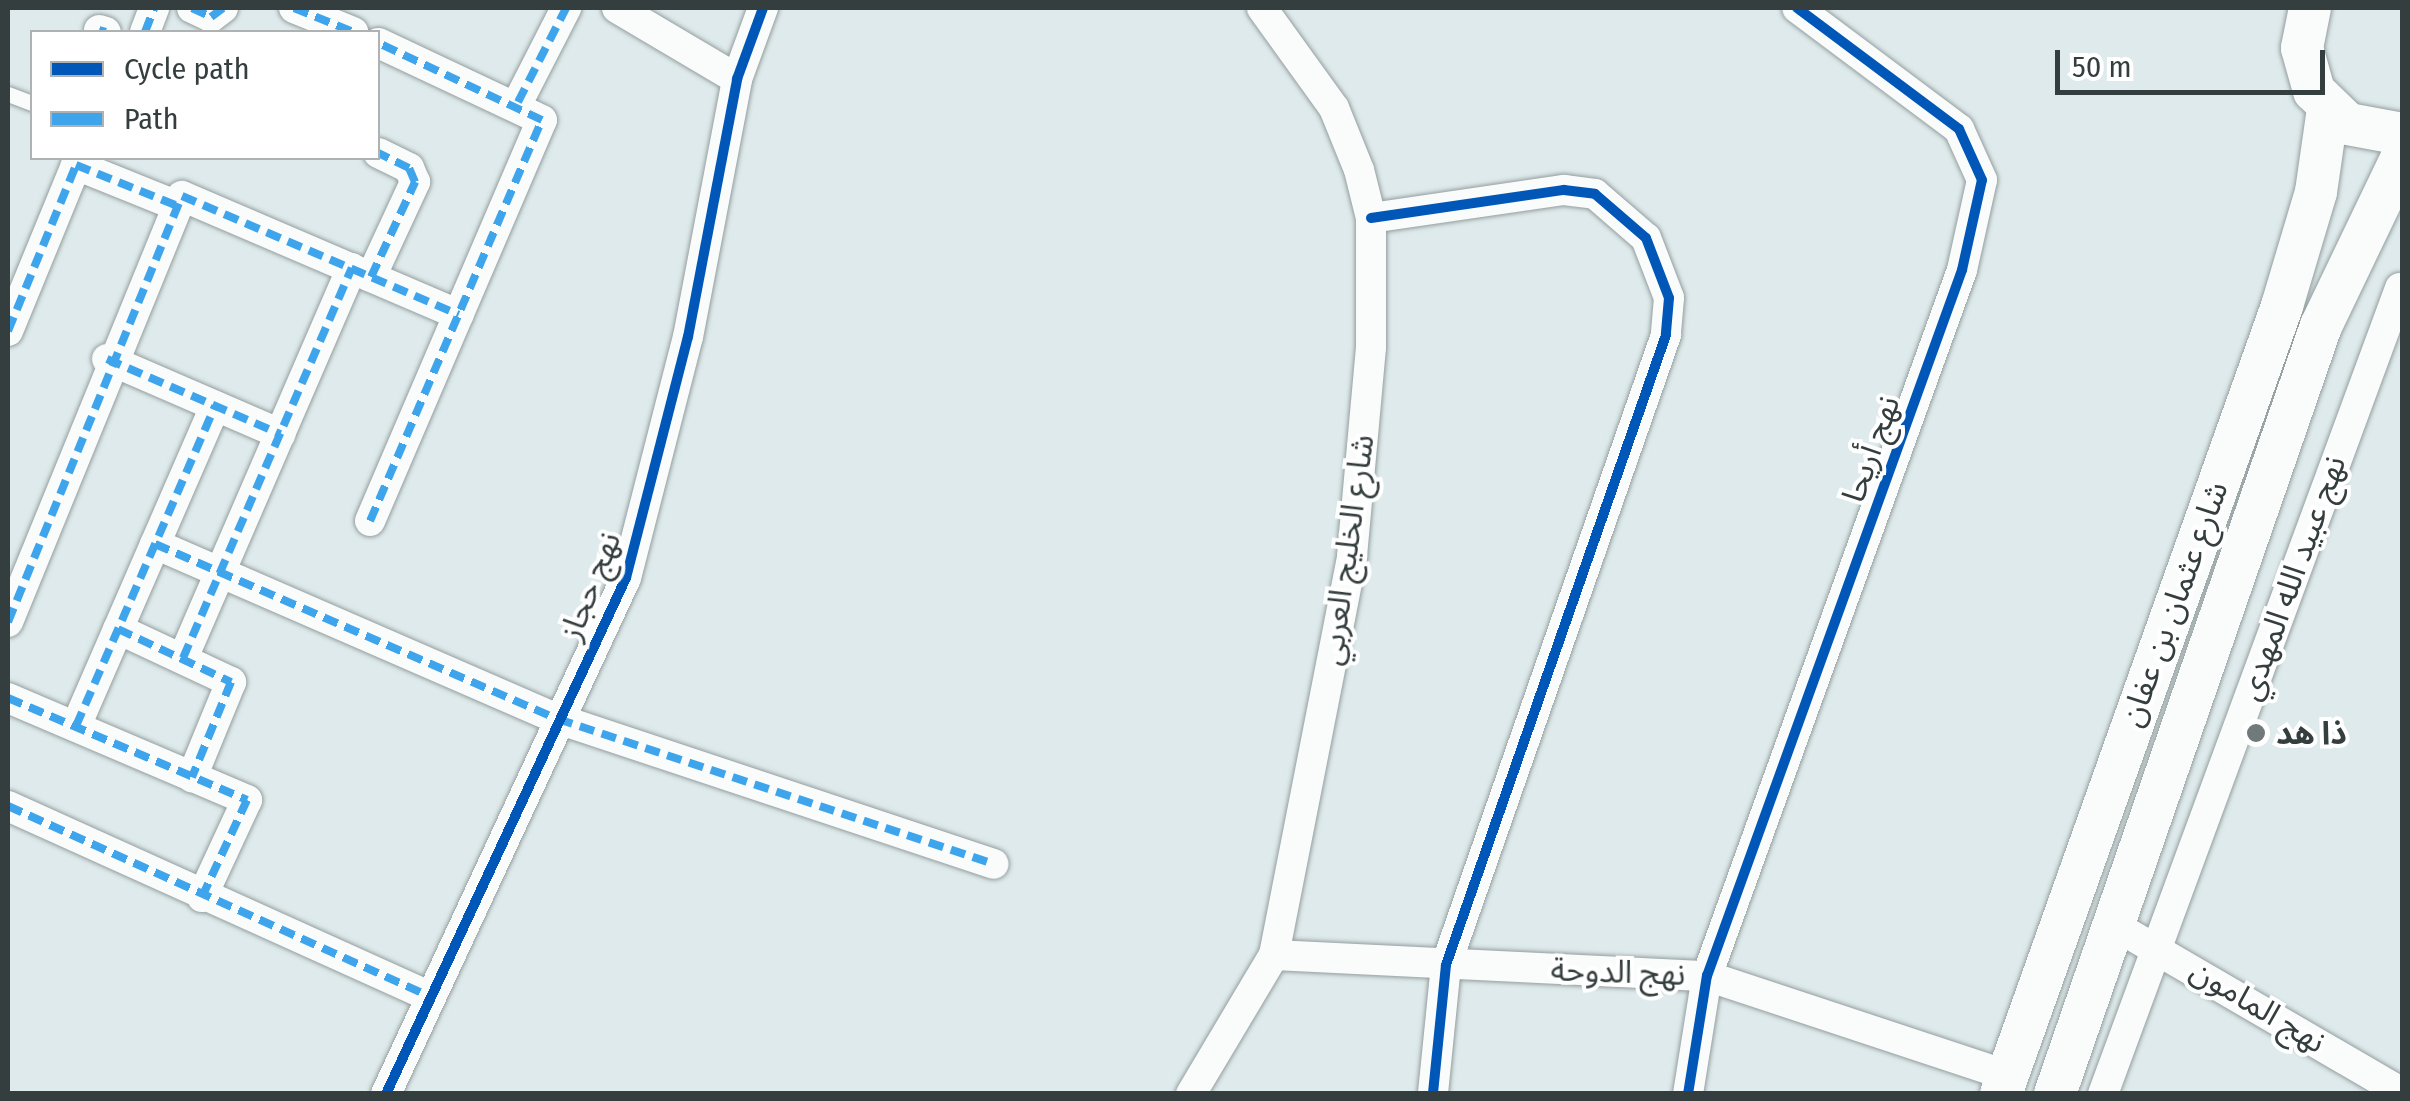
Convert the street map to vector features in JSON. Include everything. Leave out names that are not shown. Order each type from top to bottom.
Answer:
[{"type":"main road","points":[[2284,8],[2306,28],[2328,109],[2371,133],[2402,134]]},
{"type":"main road","name":"شارع عثمان بن عفان","points":[[2004,1084],[2282,306],[2328,109]]},
{"type":"main road","name":"شارع عثمان بن عفان","points":[[2055,1094],[2320,326],[2402,156]]},
{"type":"main road","points":[[2320,326],[2402,222]]},
{"type":"street","points":[[192,8],[212,17],[223,8]]},
{"type":"street","points":[[294,8],[348,30]]},
{"type":"street","points":[[518,102],[566,8]]},
{"type":"street","points":[[617,8],[737,79]]},
{"type":"street","name":"نهج حجاز","points":[[386,1094],[626,578],[656,475],[737,79],[763,8]]},
{"type":"street","name":"شارع الخليج العربي","points":[[1190,1094],[1274,955],[1352,556],[1371,347],[1370,218],[1334,108],[1262,8]]},
{"type":"street","name":"نهج أريحا","points":[[1688,1094],[1707,976],[1962,270],[1982,180],[1959,129],[1797,8]]},
{"type":"street","points":[[370,520],[541,130],[537,112],[380,44]]},
{"type":"street","points":[[183,658],[280,434],[416,174],[380,155]]},
{"type":"street","points":[[8,331],[76,164],[174,205]]},
{"type":"street","points":[[1370,218],[1564,190],[1595,194],[1646,238],[1668,298],[1666,335],[1446,964],[1433,1094]]},
{"type":"street","points":[[8,622],[108,359],[174,205],[189,195],[459,315]]},
{"type":"street","name":"نهج عبيد الله المهدي","points":[[2103,1094],[2400,288]]},
{"type":"street","points":[[108,359],[280,434]]},
{"type":"street","points":[[76,726],[215,406]]},
{"type":"street","points":[[156,544],[558,719],[992,864]]},
{"type":"street","points":[[118,629],[231,682],[192,777]]},
{"type":"street","points":[[8,698],[248,805],[202,897]]},
{"type":"street","points":[[8,806],[202,897],[429,996]]},
{"type":"street","name":"نهج المامون","points":[[2112,924],[2156,945],[2402,1094]]},
{"type":"street","name":"نهج الدوحة","points":[[1274,955],[1707,976],[2004,1084]]},
{"type":"marked path","points":[[146,30],[154,8]]},
{"type":"marked path","points":[[192,8],[211,17],[223,8]]},
{"type":"marked path","points":[[294,8],[348,30]]},
{"type":"marked path","points":[[518,102],[566,8]]},
{"type":"marked path","points":[[370,521],[542,120],[380,44]]},
{"type":"marked path","points":[[371,277],[415,182],[409,168],[380,154]]},
{"type":"marked path","points":[[8,331],[76,165],[175,205]]},
{"type":"marked path","points":[[8,622],[182,196],[459,315]]},
{"type":"marked path","points":[[183,658],[352,268]]},
{"type":"marked path","points":[[107,359],[280,434]]},
{"type":"marked path","points":[[76,726],[215,406]]},
{"type":"marked path","points":[[155,544],[558,719],[993,864]]},
{"type":"marked path","points":[[118,629],[231,682],[192,777]]},
{"type":"marked path","points":[[8,698],[247,800],[202,897]]},
{"type":"marked path","points":[[8,806],[429,996]]},
{"type":"cycle path","points":[[386,1094],[626,578],[688,337],[737,79],[763,8]]},
{"type":"cycle path","points":[[1688,1094],[1707,976],[1962,270],[1982,180],[1959,129],[1797,8]]},
{"type":"cycle path","points":[[1371,218],[1564,190],[1595,194],[1646,238],[1669,298],[1666,335],[1446,965],[1433,1094]]},
{"type":"place","name":"ذا هد","points":[[2256,733]]}]
